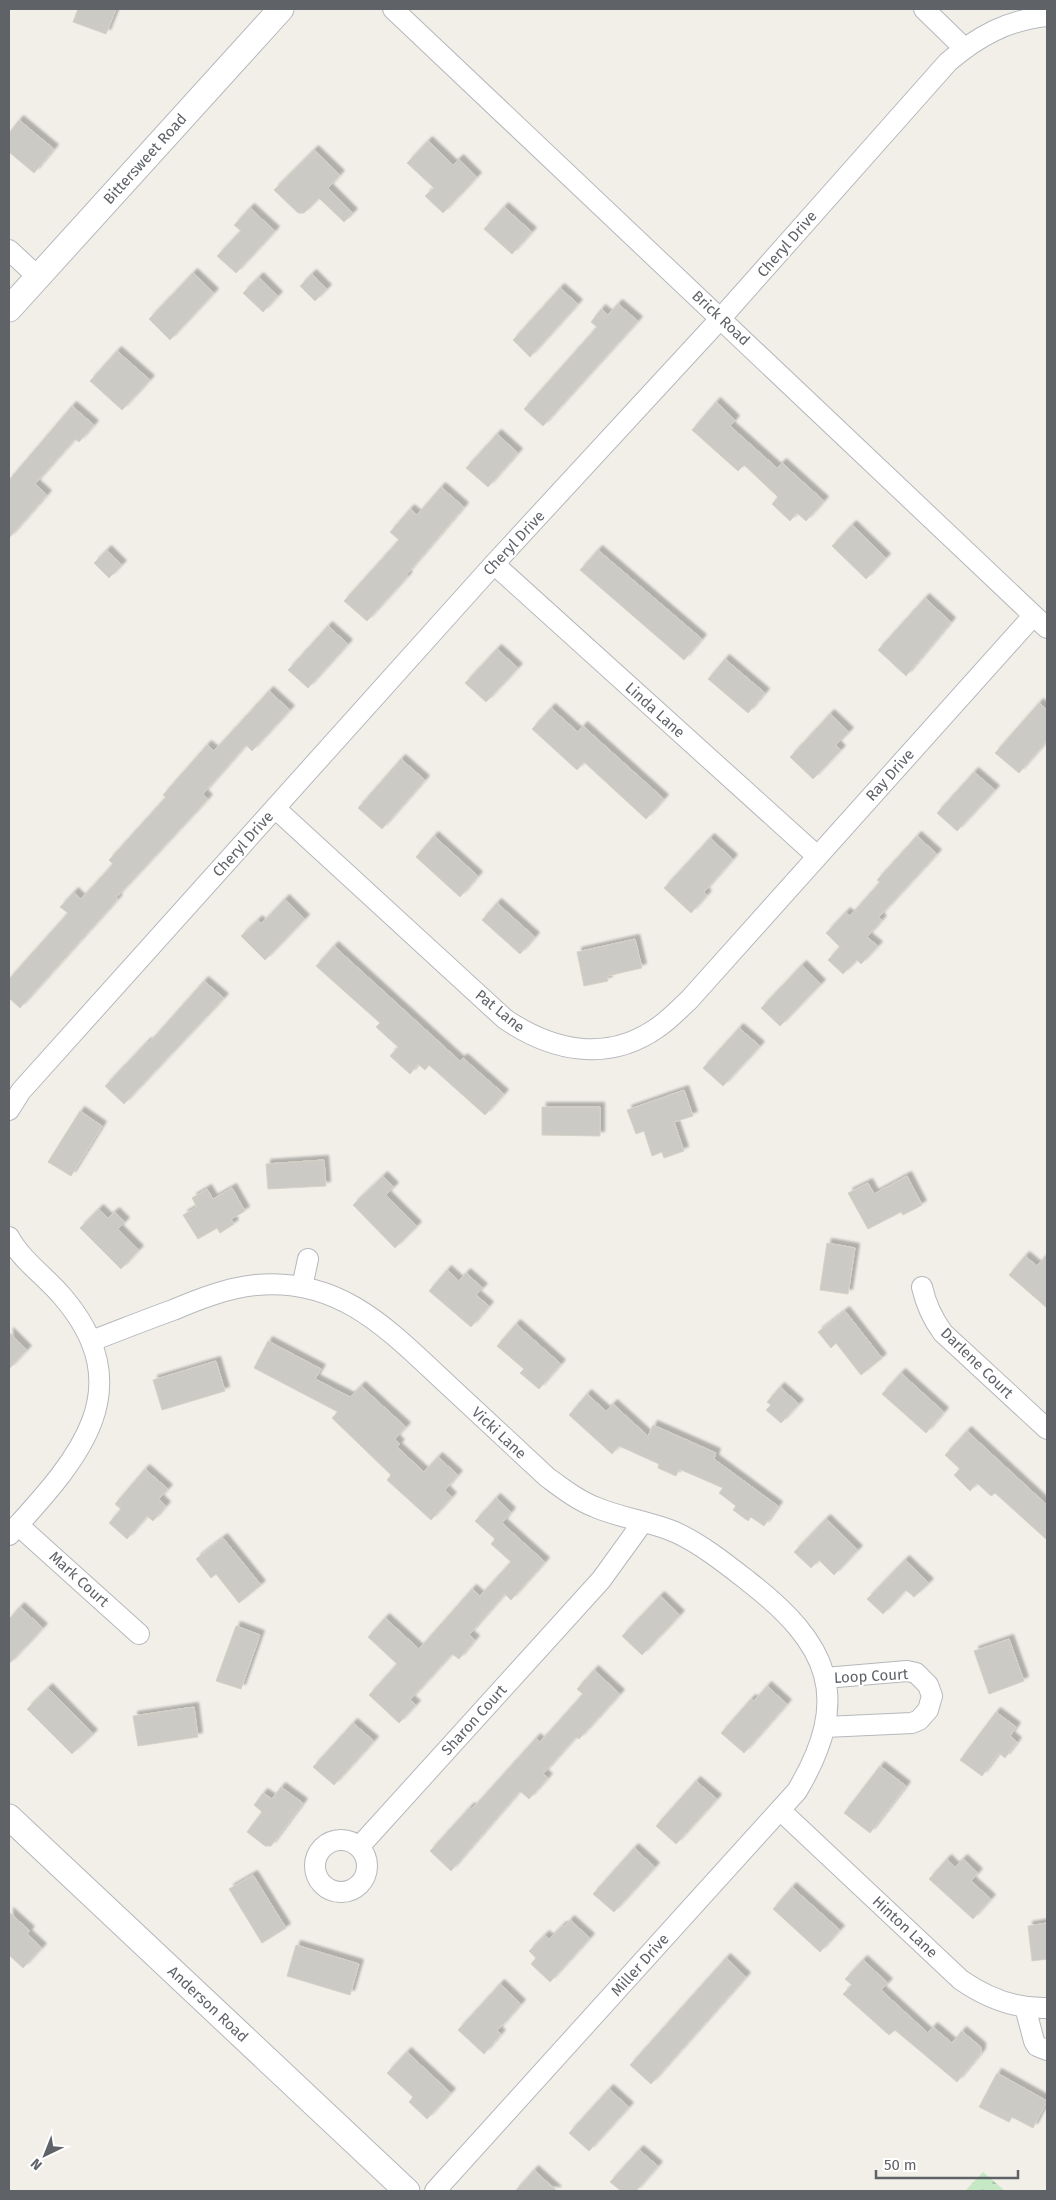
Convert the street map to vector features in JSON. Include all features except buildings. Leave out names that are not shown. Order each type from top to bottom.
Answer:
[{"type":"street","name":"Bittersweet Road","points":[[9,309],[281,9]]},
{"type":"street","name":"Brick Road","points":[[393,9],[1040,622]]},
{"type":"street","points":[[924,9],[964,48]]},
{"type":"street","name":"Cheryl Drive","points":[[9,1110],[21,1091],[494,564],[721,318],[948,62],[964,48],[993,30],[1016,22],[1047,16]]},
{"type":"street","points":[[9,250],[38,277]]},
{"type":"street","name":"Linda Lane","points":[[494,564],[817,856]]},
{"type":"street","name":"Ray Drive","points":[[748,934],[817,856],[1040,622]]},
{"type":"street","name":"Pat Lane","points":[[275,808],[504,1019],[525,1033],[564,1047],[598,1049],[616,1046],[636,1040],[657,1028],[689,1000],[748,934]]},
{"type":"street","points":[[9,1237],[30,1264],[62,1296],[91,1341],[97,1365],[99,1390],[97,1408],[92,1423],[71,1464],[14,1530]]},
{"type":"street","points":[[302,1287],[308,1259]]},
{"type":"street","name":"Vicki Lane","points":[[91,1341],[207,1296],[236,1288],[274,1284],[302,1287],[332,1295],[345,1301],[388,1329],[547,1477],[566,1492],[595,1508],[643,1522],[688,1539],[721,1560],[770,1598],[798,1624],[816,1652],[824,1678],[827,1703],[825,1727]]},
{"type":"street","name":"Darlene Court","points":[[922,1287],[926,1304],[943,1333],[1047,1429]]},
{"type":"street","name":"Sharon Court","points":[[359,1848],[601,1580],[643,1522]]},
{"type":"street","name":"Mark Court","points":[[14,1530],[140,1634]]},
{"type":"street","name":"Loop Court","points":[[824,1678],[907,1671],[923,1678],[928,1684],[932,1696],[928,1710],[920,1720],[912,1723],[825,1727]]},
{"type":"street","name":"Miller Drive","points":[[435,2191],[796,1791],[811,1768],[825,1727]]},
{"type":"street","name":"Hinton Lane","points":[[780,1810],[961,1980],[995,2000],[1025,2007],[1047,2008]]},
{"type":"street","name":"Anderson Road","points":[[9,1818],[407,2191]]},
{"type":"street","points":[[338,1840],[349,1842],[359,1848],[367,1864],[362,1882],[346,1892],[328,1889],[320,1882],[315,1872],[315,1861],[320,1851],[328,1844],[338,1840]]},
{"type":"street","points":[[1025,2007],[1034,2041],[1037,2046],[1047,2050]]},
{"type":"green space","points":[[983,2172],[1005,2191],[965,2191]]}]
